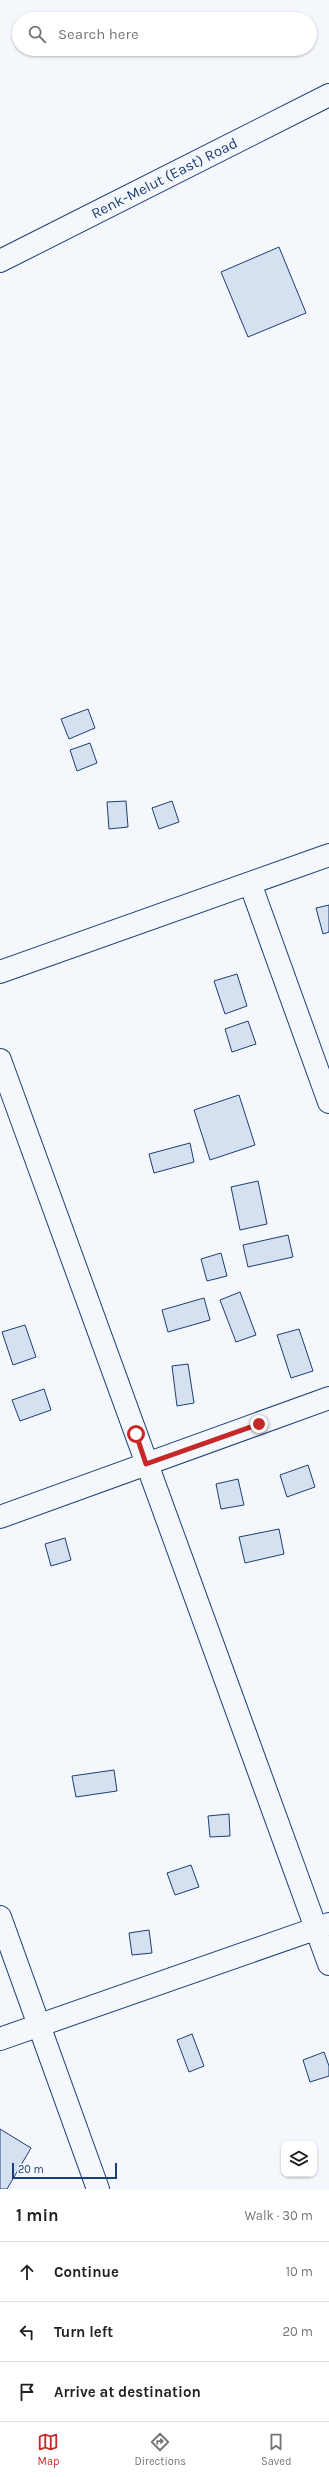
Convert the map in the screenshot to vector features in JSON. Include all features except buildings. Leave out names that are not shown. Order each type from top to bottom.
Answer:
[{"type":"street","name":"Renk-Melut (East) Road","points":[[0,261],[329,95]]},
{"type":"street","points":[[0,972],[329,855]]},
{"type":"street","points":[[250,883],[329,1102]]},
{"type":"street","points":[[0,1060],[146,1464],[323,1926],[329,1964]]},
{"type":"street","points":[[0,1517],[329,1398]]},
{"type":"street","points":[[0,1917],[98,2189]]},
{"type":"street","points":[[0,2039],[323,1926]]},
{"type":"route","points":[[136,1434],[146,1464],[259,1424]]}]
